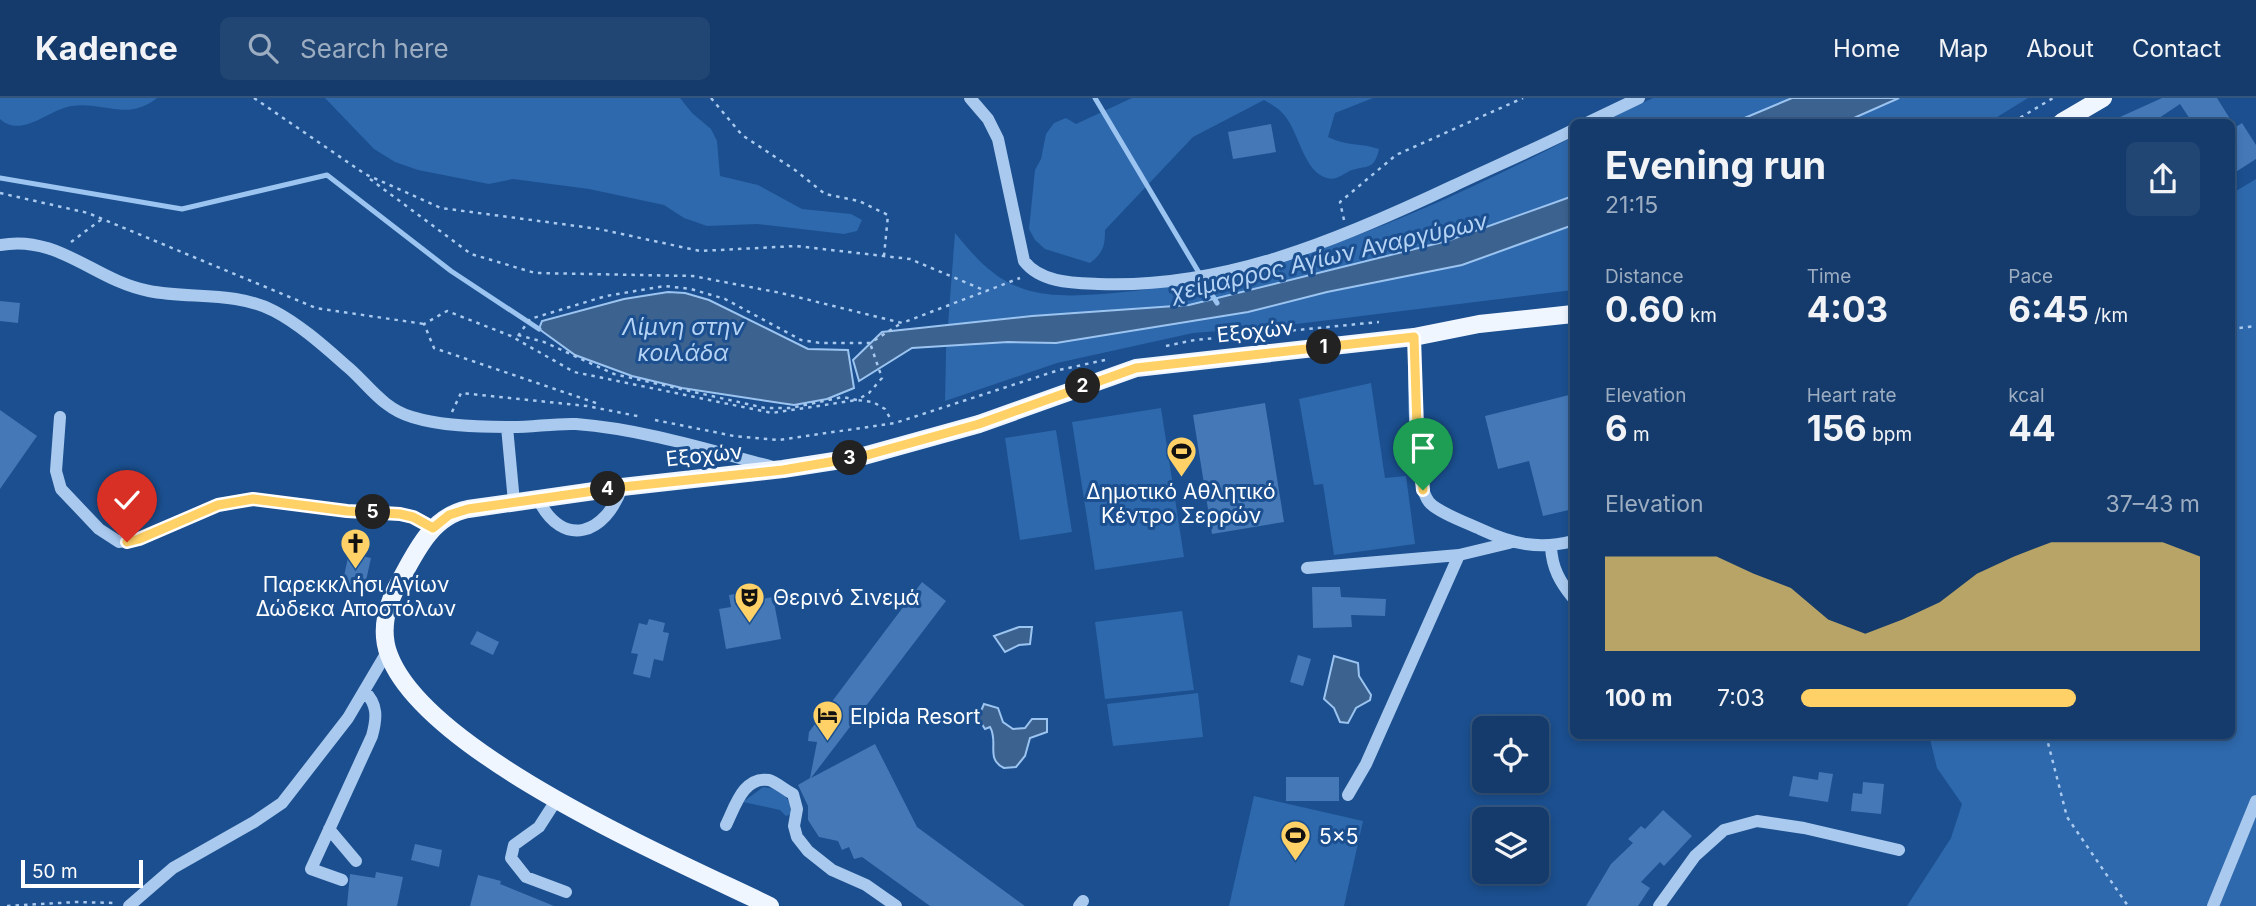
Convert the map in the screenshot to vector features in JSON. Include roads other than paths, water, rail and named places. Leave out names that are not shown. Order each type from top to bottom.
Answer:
[{"type":"main road","points":[[2067,119],[2104,98]]},
{"type":"main road","name":"Εξοχών","points":[[770,906],[557,799],[504,768],[443,722],[404,683],[387,652],[384,633],[390,601],[410,563],[433,528],[445,517],[460,511],[513,502],[783,470],[860,457],[946,434],[1136,368],[1414,337],[1479,324],[1570,314]]},
{"type":"street","points":[[970,98],[988,119],[998,139],[1021,253],[1027,264],[1036,272],[1053,279],[1075,282],[1162,284],[1265,261],[1348,234],[1570,131]]},
{"type":"street","points":[[1595,119],[1639,98]]},
{"type":"street","points":[[0,245],[27,242],[59,250],[135,288],[240,300],[266,307],[289,321],[342,362],[393,410],[413,417],[447,423],[507,427],[575,424],[663,438],[783,470]]},
{"type":"street","points":[[1414,337],[1417,428],[1423,490],[1429,502],[1441,512],[1509,542],[1551,547],[1570,542]]},
{"type":"street","points":[[60,417],[56,471],[61,489],[99,529],[119,542],[139,539],[218,505],[241,499],[268,499],[332,509],[400,514],[413,517],[433,528]]},
{"type":"street","points":[[507,427],[513,502]]},
{"type":"street","points":[[538,499],[545,512],[560,525],[585,531],[600,523],[610,512],[622,487]]},
{"type":"street","points":[[1307,568],[1459,555],[1509,542]]},
{"type":"street","points":[[1551,547],[1552,563],[1560,583],[1570,595]]},
{"type":"street","points":[[1348,795],[1366,764],[1459,555]]},
{"type":"street","points":[[130,905],[183,861],[282,803],[331,742],[387,652]]},
{"type":"street","points":[[342,880],[311,869],[372,736],[376,720],[374,700],[365,691]]},
{"type":"street","points":[[726,825],[742,790],[754,781],[771,780],[793,794],[797,809],[794,826],[797,837],[808,851],[832,870],[866,885],[896,906]]},
{"type":"street","points":[[557,799],[539,827],[513,845],[511,858],[526,877],[566,892]]},
{"type":"street","points":[[2213,906],[2256,801]]},
{"type":"street","points":[[1659,906],[1695,856],[1724,830],[1757,821],[1804,828],[1899,850]]},
{"type":"street","points":[[329,829],[356,861]]},
{"type":"water","points":[[1792,98],[1899,98],[1852,119],[1742,119]]},
{"type":"water","points":[[1570,197],[1570,226],[1462,265],[1327,292],[1248,312],[1056,343],[1008,342],[912,348],[859,381],[853,360],[882,332],[1032,316],[1189,305],[1447,241]]},
{"type":"water","name":"Λίμνη στην κοιλάδα","points":[[668,292],[685,293],[709,300],[808,349],[848,350],[854,388],[827,399],[794,405],[682,388],[632,376],[575,355],[539,329],[542,321],[624,299]]},
{"type":"water","points":[[1019,627],[1032,627],[1030,644],[1019,645],[1005,652],[994,636]]},
{"type":"water","points":[[1334,656],[1358,663],[1359,676],[1371,695],[1370,700],[1356,708],[1348,723],[1340,722],[1334,708],[1324,699]]},
{"type":"water","points":[[984,704],[998,708],[1003,722],[1013,729],[1025,728],[1032,719],[1047,719],[1047,732],[1030,738],[1025,756],[1016,767],[1004,768],[995,760],[990,727],[985,729],[978,718]]},
{"type":"waterway","points":[[1095,98],[1217,303]]},
{"type":"waterway","name":"χείμαρρος Αγίων Αναργύρων","points":[[0,178],[182,209],[327,175],[451,271],[539,329]]},
{"type":"place","name":"Δημοτικό Αθλητικό Κέντρο Σερρών","points":[[1181,478]]},
{"type":"place","name":"Παρεκκλήσι Αγίων Δώδεκα Αποστόλων","points":[[356,571]]},
{"type":"place","name":"Θερινό Σινεμά","points":[[750,624]]},
{"type":"place","name":"Elpida Resort","points":[[827,743]]},
{"type":"place","name":"5x5","points":[[1296,863]]}]
